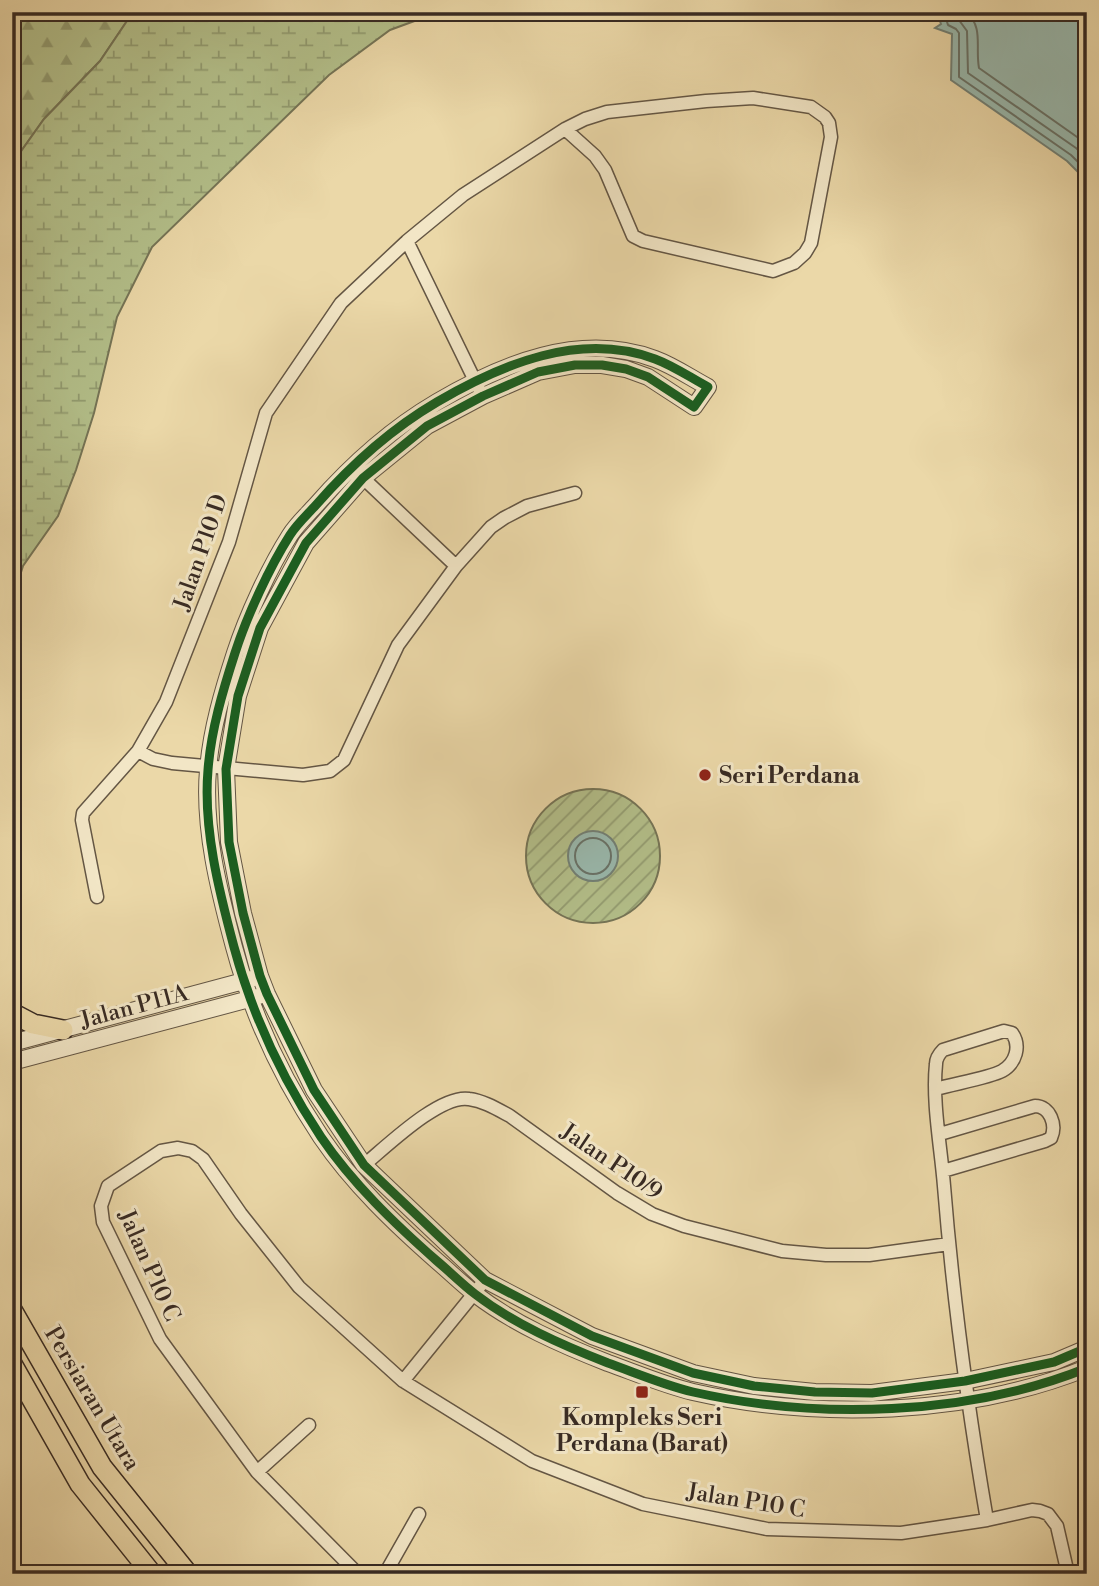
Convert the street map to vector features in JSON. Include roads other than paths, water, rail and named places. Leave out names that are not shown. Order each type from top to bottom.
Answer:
[{"type":"main road","points":[[12,1013],[33,1024],[63,1030]]},
{"type":"main road","name":"Persiaran Utara","points":[[12,1310],[102,1467],[188,1574]]},
{"type":"main road","points":[[12,1364],[79,1484],[152,1574]]},
{"type":"street","name":"Jalan P10 D","points":[[97,897],[82,820],[83,813],[138,751],[166,702],[229,542],[266,413],[341,303],[407,241],[463,195],[565,129],[585,119],[607,112],[753,98],[811,107],[829,123],[831,137],[811,243],[794,263],[773,271],[643,241],[633,236],[605,170],[595,156],[565,129]]},
{"type":"street","points":[[407,241],[482,396]]},
{"type":"street","points":[[1087,1348],[1054,1362],[965,1381],[872,1393],[815,1392],[744,1384],[693,1373],[592,1336],[485,1280],[364,1165],[314,1090],[267,994],[243,913],[229,842],[226,769],[238,696],[260,628],[306,543],[363,478],[427,426],[482,396],[538,372],[575,365],[626,369],[648,377],[694,407],[708,387],[656,359],[600,349],[574,350],[531,358],[475,380],[420,412],[351,465],[291,533],[245,622],[223,691],[208,768],[207,806],[217,877],[249,1000],[298,1098],[322,1138],[351,1174],[397,1225],[474,1294],[528,1328],[585,1354],[691,1392],[754,1403],[873,1410],[1007,1392],[1087,1368]]},
{"type":"street","points":[[363,478],[456,566]]},
{"type":"street","points":[[138,751],[153,759],[208,768],[303,775],[330,771],[344,760],[398,645],[456,566],[491,527],[504,518],[527,506],[575,493]]},
{"type":"street","name":"Jalan P11A","points":[[12,1044],[260,976]]},
{"type":"street","name":"Jalan P11A","points":[[12,1062],[267,994]]},
{"type":"street","points":[[936,1089],[1002,1071],[1018,1051],[1012,1033],[1003,1031],[943,1050],[936,1062],[936,1089],[949,1244],[967,1399],[986,1520]]},
{"type":"street","name":"Jalan P10/9","points":[[364,1165],[441,1105],[468,1098],[510,1116],[617,1193],[652,1214],[684,1226],[782,1251],[826,1255],[869,1255],[949,1244]]},
{"type":"street","points":[[940,1134],[1035,1106],[1043,1106],[1049,1110],[1054,1132],[1051,1138],[1045,1141],[943,1171]]},
{"type":"street","name":"Jalan P10 C","points":[[358,1574],[257,1472],[160,1339],[103,1222],[101,1206],[108,1186],[161,1151],[178,1148],[191,1151],[203,1159],[241,1214],[299,1287],[403,1381],[532,1461],[643,1504],[767,1529],[901,1533],[1032,1510],[1048,1514],[1057,1526],[1068,1574]]},
{"type":"street","points":[[403,1381],[485,1280]]},
{"type":"street","points":[[257,1472],[309,1425]]},
{"type":"street","points":[[385,1574],[419,1514]]},
{"type":"water","points":[[904,12],[1087,12],[1087,181],[1067,161],[951,80],[952,34],[935,28],[941,24],[937,13],[922,17]]},
{"type":"water","points":[[583,832],[603,832],[617,846],[617,866],[603,880],[583,880],[569,866],[569,846]]},
{"type":"place","name":"Seri Perdana","points":[[705,775]]},
{"type":"place","name":"Kompleks Seri Perdana (Barat)","points":[[642,1392]]}]
